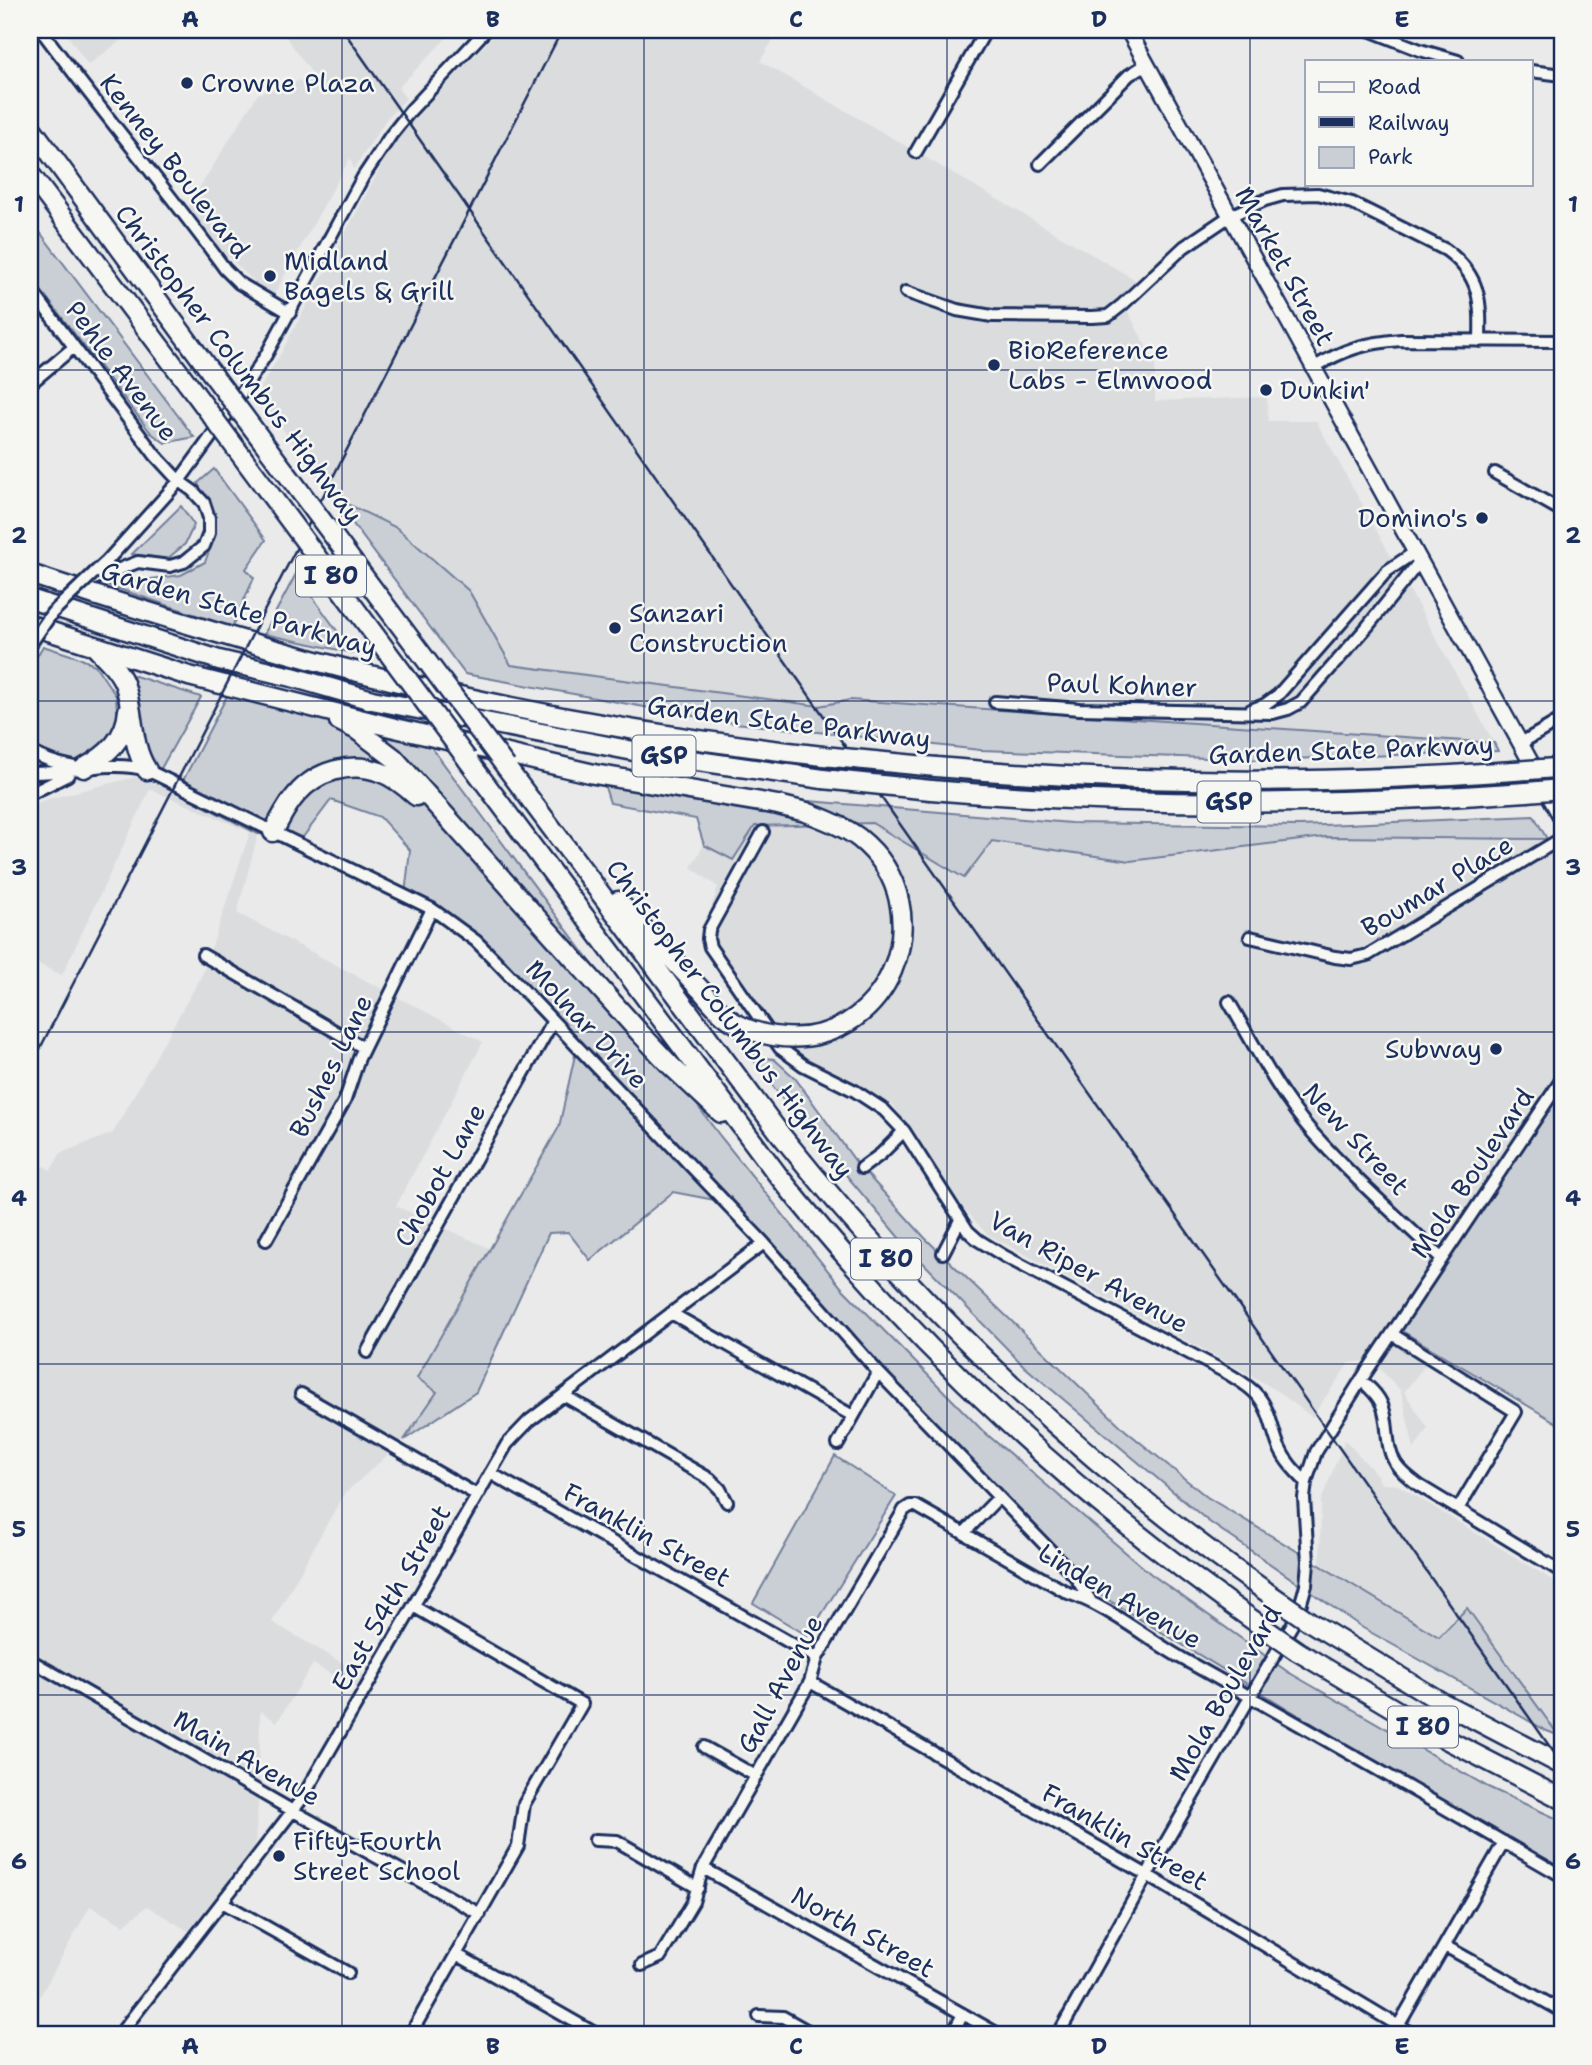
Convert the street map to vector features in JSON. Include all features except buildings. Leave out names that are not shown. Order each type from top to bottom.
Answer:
[{"type":"highway","name":"Christopher Columbus Highway","points":[[30,126],[781,1135],[858,1228],[923,1299],[1027,1401],[1109,1473],[1194,1540],[1310,1622],[1443,1703],[1562,1765]]},
{"type":"highway","name":"Christopher Columbus Highway","points":[[30,174],[755,1145],[811,1216],[881,1296],[991,1409],[1109,1513],[1182,1570],[1297,1651],[1423,1727],[1558,1797]]},
{"type":"highway","name":"Garden State Parkway","points":[[34,574],[228,636],[370,675],[513,707],[652,732],[823,756],[1040,775],[1182,781],[1392,778],[1559,768]]},
{"type":"highway","name":"Garden State Parkway","points":[[30,599],[219,660],[372,700],[649,754],[823,779],[1038,797],[1181,802],[1352,801],[1562,789]]},
{"type":"highway","points":[[30,625],[96,648],[334,719],[357,730],[403,768],[576,963]]},
{"type":"highway","points":[[96,648],[122,680],[129,700],[138,752],[147,770]]},
{"type":"highway","points":[[239,690],[594,774],[806,812],[857,837],[877,855],[891,877],[899,899],[903,927],[899,954],[888,980],[873,1002],[830,1032],[785,1038],[760,1033],[738,1025],[719,1011],[562,843]]},
{"type":"highway","points":[[84,768],[106,754],[124,732],[129,700]]},
{"type":"highway","points":[[273,832],[296,794],[327,772],[345,767],[363,767],[381,772],[401,783],[438,816],[670,1065],[755,1145]]},
{"type":"main road","name":"Market Street","points":[[1128,30],[1562,819]]},
{"type":"street","name":"Kenney Boulevard","points":[[41,30],[225,269],[239,283],[290,313]]},
{"type":"street","points":[[30,645],[52,613],[106,562],[179,481],[235,402],[290,313],[363,177],[391,135],[486,30]]},
{"type":"street","points":[[916,152],[986,30]]},
{"type":"street","points":[[1369,30],[1455,60]]},
{"type":"street","points":[[1040,164],[1129,75],[1146,64]]},
{"type":"street","points":[[1532,71],[1562,75]]},
{"type":"street","points":[[906,292],[957,310],[992,316],[1108,316],[1184,247],[1230,216],[1265,200],[1299,193],[1334,197],[1352,203],[1446,250],[1473,278],[1481,306],[1480,341]]},
{"type":"street","name":"Pehle Avenue","points":[[30,288],[155,455],[204,503],[209,518],[209,533],[204,546],[184,562],[170,565],[138,562],[82,583]]},
{"type":"street","points":[[1313,369],[1336,354],[1379,342],[1562,341]]},
{"type":"street","points":[[30,384],[74,347]]},
{"type":"street","points":[[1494,473],[1562,511]]},
{"type":"street","name":"Paul Kohner","points":[[1248,711],[1264,705],[1278,695],[1387,571],[1401,560],[1418,556]]},
{"type":"street","name":"Paul Kohner","points":[[995,702],[1079,709],[1273,713],[1288,709],[1301,702],[1367,627],[1418,556]]},
{"type":"street","points":[[1521,743],[1562,719]]},
{"type":"street","points":[[30,751],[55,763],[84,768]]},
{"type":"street","name":"Molnar Drive","points":[[30,773],[117,766],[135,766],[147,770],[432,909],[476,941],[764,1243],[878,1372],[1074,1576],[1090,1600]]},
{"type":"street","points":[[30,794],[84,768]]},
{"type":"street","name":"Van Riper Avenue","points":[[763,832],[709,930],[708,939],[710,947],[780,1048],[803,1065],[855,1091],[884,1110],[904,1131],[960,1220],[978,1240],[1003,1256],[1248,1386],[1266,1409],[1286,1460],[1306,1482]]},
{"type":"street","name":"Boumar Place","points":[[1250,937],[1343,958],[1368,955],[1562,838]]},
{"type":"street","name":"Bushes Lane","points":[[266,1240],[345,1100],[364,1048],[432,909]]},
{"type":"street","points":[[203,955],[364,1048]]},
{"type":"street","name":"New Street","points":[[1229,1002],[1282,1092],[1311,1131],[1442,1259]]},
{"type":"street","name":"Chobot Lane","points":[[367,1352],[553,1021]]},
{"type":"street","name":"Mola Boulevard","points":[[1058,2035],[1250,1695],[1282,1644],[1300,1606],[1306,1585],[1308,1562],[1304,1517],[1306,1482],[1316,1452],[1562,1079]]},
{"type":"street","points":[[862,1168],[904,1131]]},
{"type":"street","points":[[943,1253],[960,1220]]},
{"type":"street","name":"East 54th Street","points":[[119,2035],[301,1800],[507,1444],[516,1433],[563,1395],[764,1243]]},
{"type":"street","points":[[671,1313],[853,1416]]},
{"type":"street","points":[[1392,1334],[1516,1412],[1458,1509]]},
{"type":"street","points":[[838,1444],[878,1372]]},
{"type":"street","points":[[1361,1380],[1382,1404],[1389,1452],[1396,1465],[1420,1486],[1562,1572]]},
{"type":"street","points":[[301,1394],[477,1495]]},
{"type":"street","points":[[563,1395],[710,1479],[727,1502]]},
{"type":"street","name":"Franklin Street","points":[[490,1473],[817,1658]]},
{"type":"street","points":[[964,1534],[998,1498]]},
{"type":"street","name":"Gall Avenue","points":[[642,1965],[660,1957],[693,1902],[703,1868],[810,1682],[817,1658],[904,1510],[910,1506]]},
{"type":"street","name":"Linden Avenue","points":[[910,1506],[916,1506],[1068,1593],[1090,1600],[1180,1657],[1562,1876]]},
{"type":"street","points":[[410,2035],[518,1846],[524,1804],[582,1704],[413,1606]]},
{"type":"street","name":"Main Avenue","points":[[30,1660],[293,1811],[480,1913]]},
{"type":"street","name":"Franklin Street","points":[[810,1682],[1147,1875],[1395,2031],[1414,2035]]},
{"type":"street","points":[[704,1747],[756,1776]]},
{"type":"street","points":[[595,1840],[617,1841],[698,1888]]},
{"type":"street","points":[[1395,2031],[1504,1842]]},
{"type":"street","name":"North Street","points":[[703,1868],[1000,2035]]},
{"type":"street","points":[[222,1902],[348,1973]]},
{"type":"street","points":[[1445,1946],[1562,2011]]},
{"type":"street","points":[[456,1954],[598,2035]]},
{"type":"street","points":[[952,2035],[963,2014]]},
{"type":"street","points":[[759,2016],[783,2017],[815,2035]]},
{"type":"street","points":[[30,2029],[40,2035]]},
{"type":"shaded area","points":[[64,30],[135,30],[88,65]]},
{"type":"shaded area","points":[[281,30],[454,30],[398,88],[406,99],[387,118],[354,169],[350,158],[272,298],[183,214],[258,94],[314,76]]},
{"type":"shaded area","points":[[499,30],[779,30],[760,61],[1139,282],[1123,302],[1155,364],[1155,401],[1267,397],[1268,421],[1316,421],[1494,743],[850,700],[819,706],[511,665],[469,591],[397,528],[333,497],[257,394],[392,146],[420,112]]},
{"type":"shaded area","points":[[135,777],[177,792],[258,834],[237,913],[483,1042],[396,1206],[491,1249],[418,1378],[437,1392],[404,1440],[343,1495],[272,1622],[370,1679],[363,1692],[313,1664],[277,1722],[260,1711],[259,1792],[254,1855],[192,1933],[147,1906],[124,1925],[90,1906],[30,2014],[30,1159],[51,1170],[61,1153],[113,1133],[203,973],[250,832],[150,789],[62,975],[30,960],[30,810],[41,801]]},
{"type":"shaded area","points":[[873,823],[964,878],[992,841],[1130,861],[1325,837],[1547,839],[1562,868],[1562,1080],[1398,1328],[1435,1352],[1404,1392],[1428,1428],[1414,1449],[1401,1391],[1372,1360],[1349,1363],[1312,1417],[1251,1375],[987,1234],[959,1203],[894,1106],[788,1047],[705,926],[718,887],[691,867],[704,845],[733,859],[755,826]]},
{"type":"shaded area","points":[[1345,1440],[1377,1475],[1381,1484],[1398,1485],[1562,1586],[1562,1735],[1560,1736],[1467,1608],[1439,1638],[1320,1566],[1321,1501]]},
{"type":"green space","points":[[30,219],[194,437],[165,443],[151,433],[30,276]]},
{"type":"green space","points":[[214,469],[266,540],[246,569],[254,578],[232,627],[107,585],[181,575],[205,562],[216,532],[198,483]]},
{"type":"green space","points":[[333,497],[397,528],[469,591],[511,665],[819,706],[850,700],[1494,743],[1498,751],[1265,760],[980,750],[726,722],[465,674]]},
{"type":"green space","points":[[181,506],[194,525],[185,544],[167,559],[132,554]]},
{"type":"green space","points":[[296,574],[353,653],[264,634]]},
{"type":"green space","points":[[43,646],[95,665],[116,696],[118,724],[109,743],[83,761],[54,759],[30,744],[30,668]]},
{"type":"green space","points":[[129,674],[201,697],[159,772],[141,754]]},
{"type":"green space","points":[[227,696],[423,736],[720,1136],[841,1287],[983,1431],[1151,1574],[1288,1672],[1488,1787],[1562,1821],[1562,1875],[1097,1593],[725,1202],[673,1192],[590,1260],[568,1232],[549,1233],[476,1392],[404,1440],[437,1392],[417,1378],[559,1127],[577,1046],[502,967],[405,895],[410,850],[380,817],[331,800],[303,837],[258,834],[177,792]]},
{"type":"green space","points":[[599,768],[797,800],[1071,823],[1300,826],[1534,816],[1547,839],[1325,837],[1130,861],[992,841],[964,878],[872,823],[755,826],[733,860],[704,845],[696,819],[610,803]]},
{"type":"green space","points":[[755,1054],[757,1057],[774,1059],[795,1078],[856,1162],[925,1238],[1125,1430],[1207,1497],[1439,1637],[1467,1608],[1559,1736],[1363,1628],[1208,1521],[1025,1367],[900,1239],[783,1100],[751,1056]]},
{"type":"green space","points":[[1562,1080],[1562,1426],[1397,1328]]},
{"type":"green space","points":[[835,1456],[896,1496],[808,1636],[753,1603]]},
{"type":"railway","points":[[343,30],[1562,1764]]},
{"type":"railway","points":[[30,1068],[562,30]]},
{"type":"place","name":"Crowne Plaza","points":[[187,83]]},
{"type":"place","name":"Midland Bagels & Grill","points":[[270,276]]},
{"type":"place","name":"BioReference Labs - Elmwood","points":[[994,365]]},
{"type":"place","name":"Dunkin'","points":[[1266,390]]},
{"type":"place","name":"Domino's","points":[[1482,518]]},
{"type":"place","name":"Sanzari Construction","points":[[615,628]]},
{"type":"place","name":"Subway","points":[[1496,1049]]},
{"type":"place","name":"Fifty-Fourth Street School","points":[[279,1856]]}]
